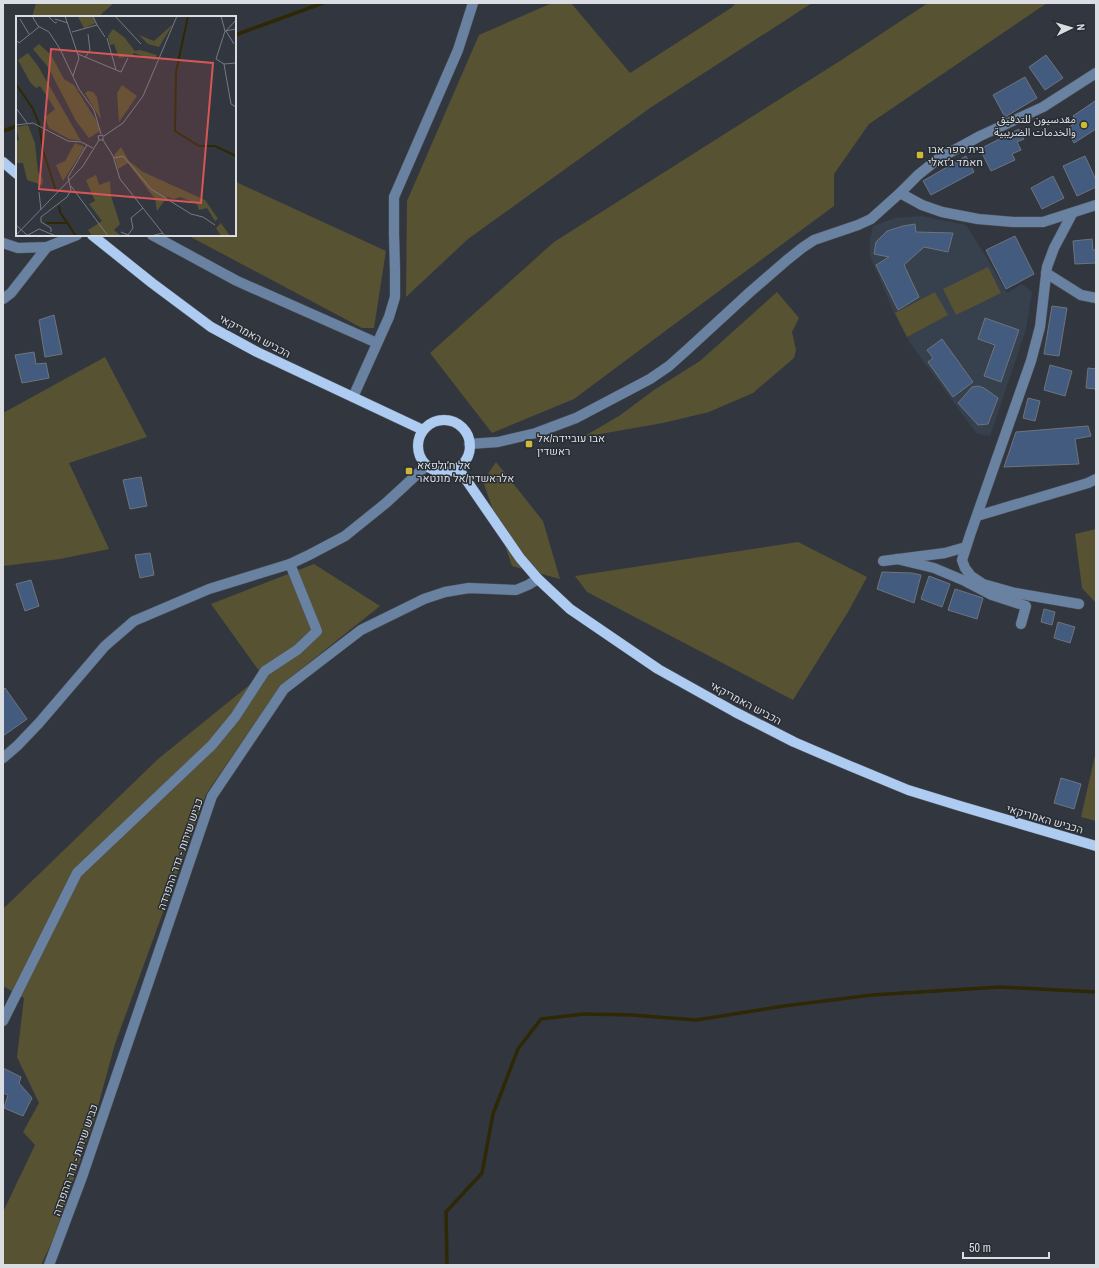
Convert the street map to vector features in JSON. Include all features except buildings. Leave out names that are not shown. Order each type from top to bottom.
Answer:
[{"type":"main road","points":[[3,162],[16,173]]},
{"type":"main road","name":"הכביש האמריקאי","points":[[93,236],[152,283],[211,327],[257,352],[423,430]]},
{"type":"main road","points":[[447,420],[462,428],[467,436],[469,444],[467,458],[458,468],[450,472],[433,470],[426,466],[421,460],[418,452],[419,437],[423,430],[430,424],[438,421],[447,420]]},
{"type":"main road","name":"הכביש האמריקאי","points":[[458,468],[520,558],[538,578],[570,609],[658,669],[735,712],[794,742],[908,790],[1096,846]]},
{"type":"street","points":[[353,397],[389,317],[395,297],[396,270],[394,197],[458,50],[473,3]]},
{"type":"street","points":[[469,444],[498,442],[536,433],[576,418],[650,379],[669,366],[761,282],[802,248],[814,240],[871,219],[918,175],[938,160],[980,136],[1043,107],[1096,73]]},
{"type":"street","points":[[900,193],[922,205],[942,212],[978,219],[1014,222],[1043,222],[1096,206]]},
{"type":"street","points":[[1072,214],[1054,248],[1047,267],[1040,327],[1031,361],[962,560],[965,568],[971,576],[983,584],[1015,592],[1079,604]]},
{"type":"street","points":[[3,242],[18,248],[47,247],[74,236]]},
{"type":"street","points":[[154,236],[237,281],[377,343]]},
{"type":"street","points":[[3,299],[11,292],[47,247]]},
{"type":"street","points":[[1046,274],[1081,294],[1096,298]]},
{"type":"street","points":[[3,758],[17,746],[39,722],[105,646],[134,621],[209,589],[290,564],[345,536],[386,503],[426,466]]},
{"type":"street","points":[[977,516],[1088,483],[1096,479]]},
{"type":"street","points":[[884,561],[944,553],[966,547]]},
{"type":"street","points":[[897,559],[934,568],[992,594],[1026,606],[1021,624]]},
{"type":"street","points":[[3,1021],[77,873],[212,745],[235,717],[265,671],[297,650],[317,632],[290,564]]},
{"type":"street","name":"כביש שירות - גדר ההפרדה","points":[[49,1265],[85,1170],[212,796],[284,689],[361,630],[424,599],[445,592],[469,588],[516,590],[528,585],[538,578]]},
{"type":"shaded area","points":[[36,3],[114,3],[99,16],[32,16]]},
{"type":"shaded area","points":[[552,3],[571,3],[630,73],[731,8],[736,3],[812,3],[650,108],[468,239],[406,297],[407,201],[479,35]]},
{"type":"shaded area","points":[[928,3],[1047,3],[869,124],[834,174],[834,206],[574,399],[492,433],[430,353],[554,242],[843,59]]},
{"type":"shaded area","points":[[236,180],[238,183],[386,251],[374,328],[362,328],[189,236],[236,236]]},
{"type":"shaded area","points":[[921,216],[966,225],[1007,293],[1022,284],[1032,292],[1026,329],[990,436],[977,434],[910,343],[894,313],[870,256],[870,239],[873,226],[895,218]]},
{"type":"shaded area","points":[[988,267],[1001,293],[956,315],[943,289]]},
{"type":"shaded area","points":[[777,292],[799,318],[792,332],[796,350],[794,358],[753,393],[709,412],[663,423],[583,437],[619,416],[654,390],[700,361]]},
{"type":"shaded area","points":[[935,292],[948,315],[907,337],[895,313]]},
{"type":"shaded area","points":[[105,357],[147,437],[69,463],[109,549],[60,559],[3,566],[3,413]]},
{"type":"shaded area","points":[[496,462],[543,521],[560,579],[512,566],[483,481]]},
{"type":"shaded area","points":[[1096,529],[1096,603],[1082,588],[1075,534]]},
{"type":"shaded area","points":[[798,542],[867,577],[848,612],[793,700],[587,592],[575,576]]},
{"type":"shaded area","points":[[314,564],[380,606],[281,685],[206,794],[115,1044],[95,1117],[53,1240],[41,1265],[3,1265],[3,1212],[35,1145],[23,1132],[39,1103],[17,1057],[24,998],[3,986],[3,909],[158,759],[262,675],[211,604]]},
{"type":"shaded area","points":[[1096,751],[1096,821],[1081,817]]},
{"type":"waterway","points":[[236,35],[323,3]]},
{"type":"waterway","points":[[3,131],[16,126]]},
{"type":"waterway","points":[[447,1265],[446,1212],[482,1173],[493,1114],[518,1049],[541,1019],[584,1014],[632,1015],[696,1020],[784,1006],[872,995],[1000,987],[1096,992]]},
{"type":"place","name":"مقدسيون للتدقيق والخدمات الضريبية","points":[[1084,125]]},
{"type":"place","name":"בית ספר אבו חאמד ג׳זאלי","points":[[920,155]]},
{"type":"place","name":"אבו עוביידה/אל ראשדין","points":[[529,444]]},
{"type":"place","name":"אל ח׳ולפאא אלראשדין/אל מונטאר","points":[[409,471]]}]
